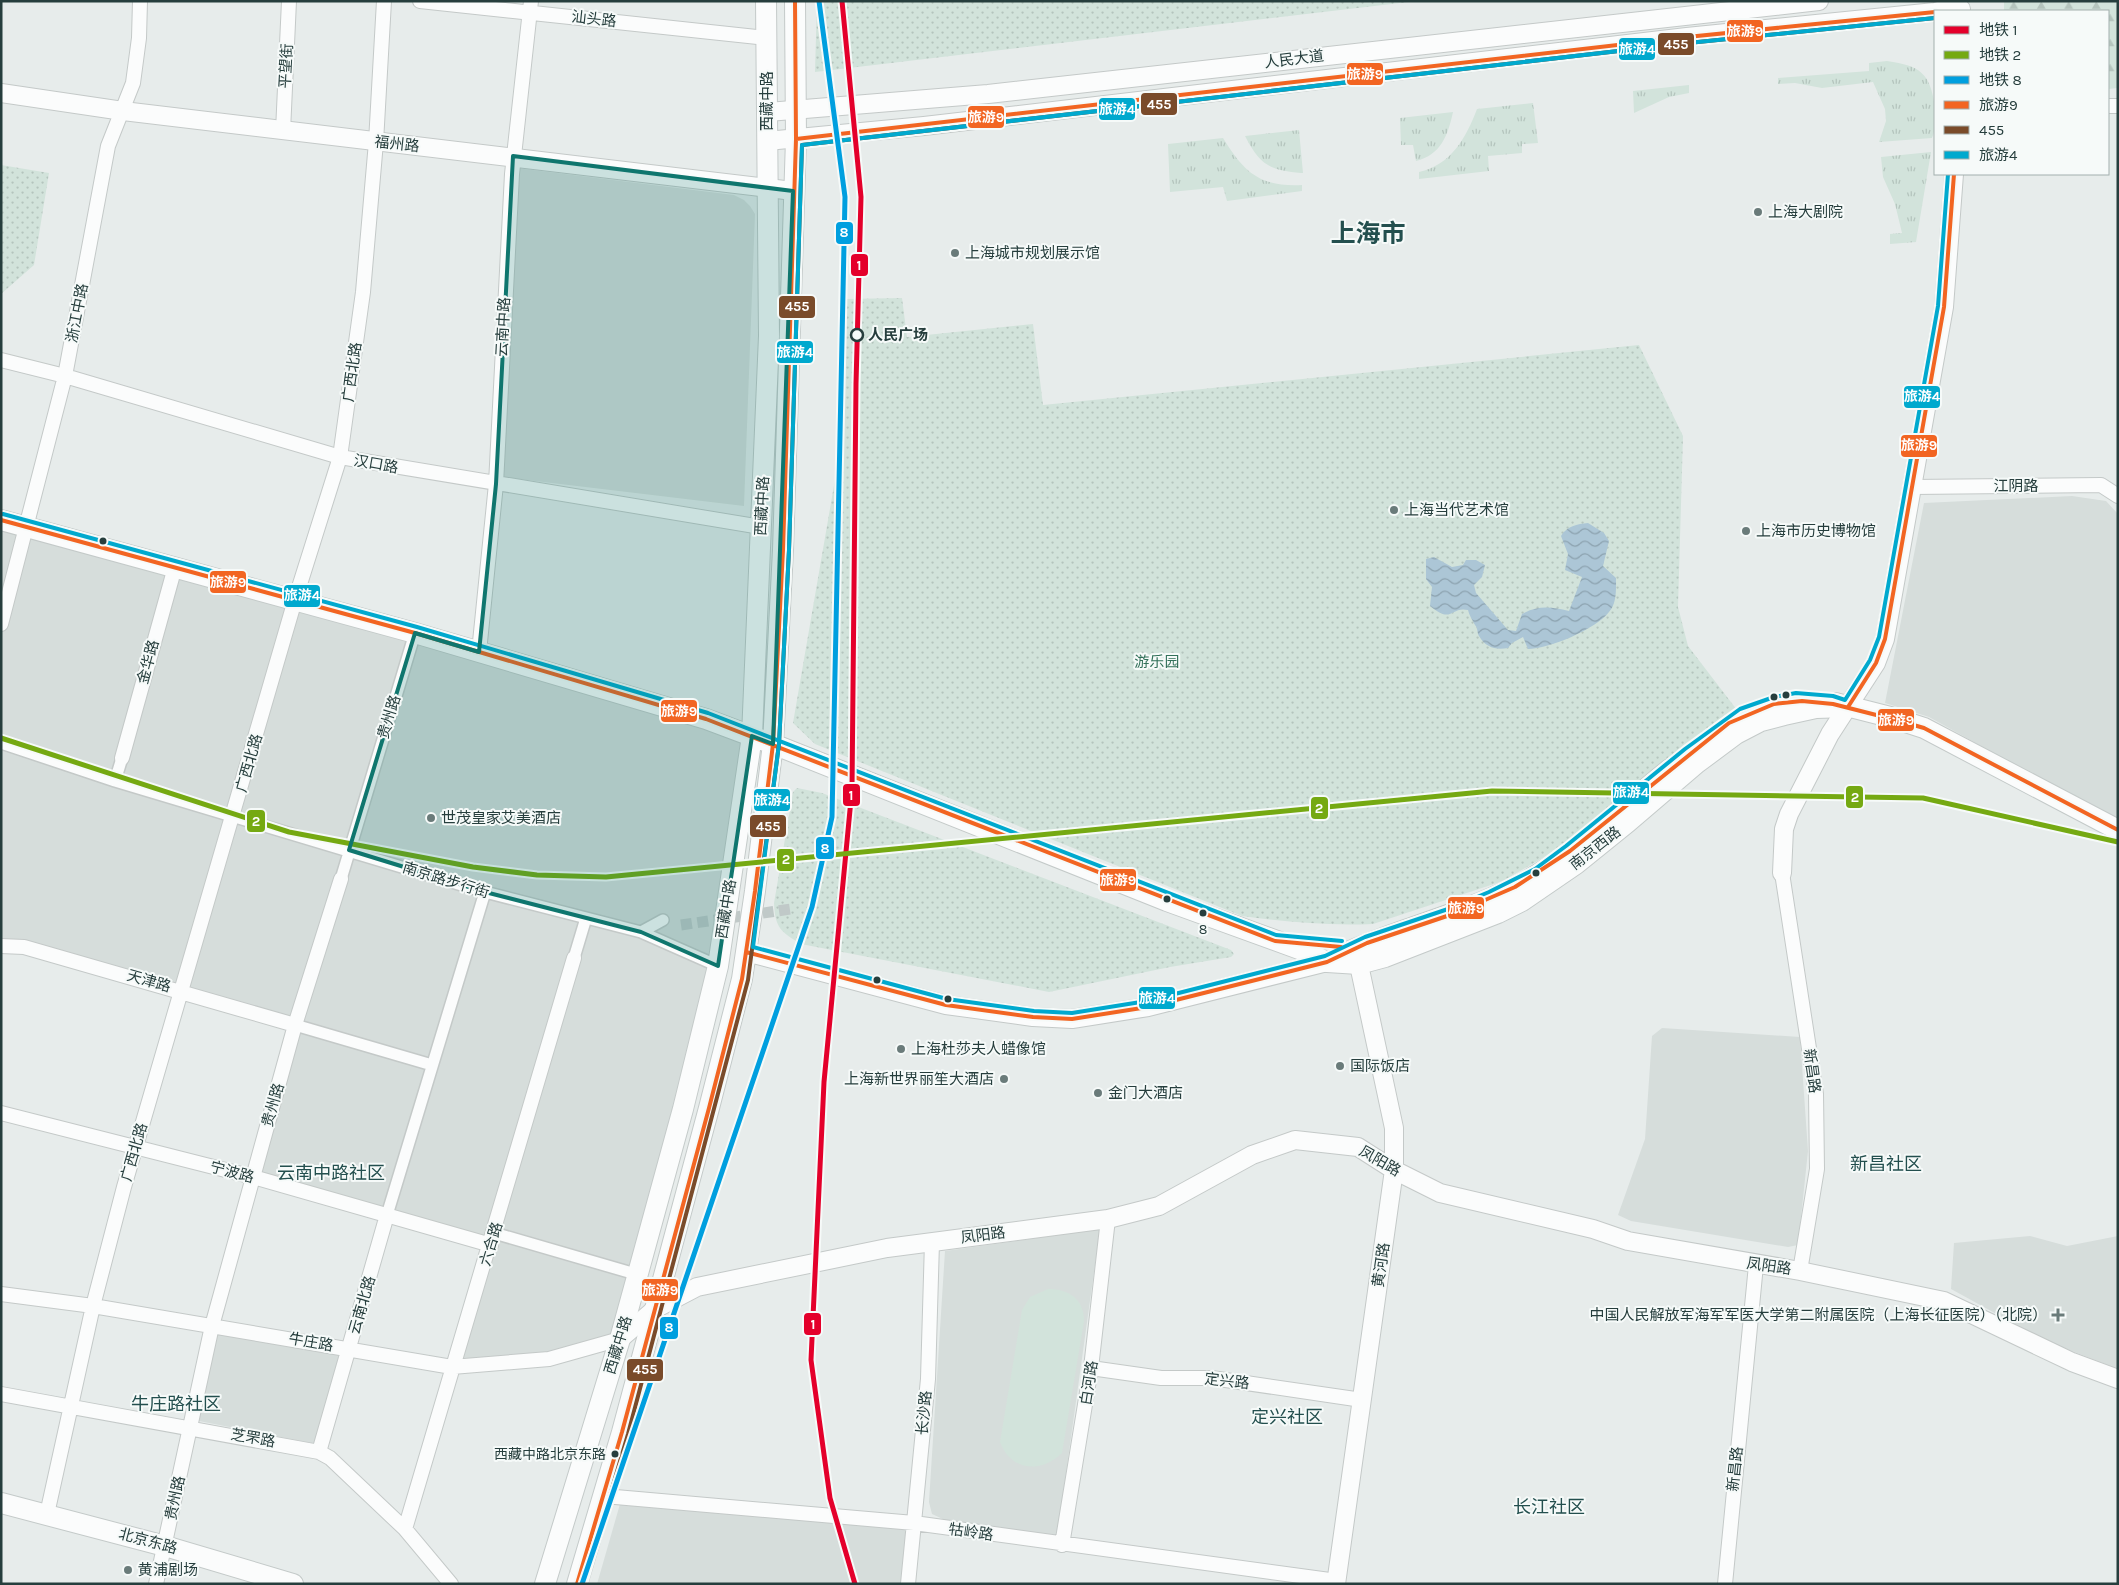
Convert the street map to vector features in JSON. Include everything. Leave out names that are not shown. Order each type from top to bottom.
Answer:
[{"type":"main road","name":"西藏中路","points":[[545,1584],[639,1275],[683,1109],[718,966],[752,736],[769,336],[766,188],[768,112],[766,1]]},
{"type":"main road","name":"西藏中路","points":[[577,1584],[604,1496],[656,1310],[742,979],[746,952],[773,744],[783,550],[796,139],[795,1]]},
{"type":"main road","points":[[1,520],[415,633],[706,719],[1167,901],[1302,950],[1327,962]]},
{"type":"main road","name":"南京西路","points":[[1327,962],[1357,956],[1385,958],[1444,936],[1522,900],[1576,864],[1697,763],[1750,726],[1799,712],[1848,707],[1890,717],[1924,728],[2118,830]]},
{"type":"main road","points":[[1275,941],[1357,956]]},
{"type":"main road","name":"北京东路","points":[[1,1503],[165,1546],[293,1584]]},
{"type":"street","name":"浙江中路","points":[[1,624],[65,376],[108,146],[133,83],[140,38],[140,1]]},
{"type":"street","name":"平望街","points":[[284,131],[289,1]]},
{"type":"street","name":"广西北路","points":[[47,1514],[93,1306],[135,1146],[182,991],[295,600],[340,457],[363,292],[376,142],[384,1]]},
{"type":"street","name":"汕头路","points":[[420,1],[530,7],[767,38]]},
{"type":"street","name":"人民大道","points":[[768,112],[988,94],[1819,1]]},
{"type":"street","name":"人民大道","points":[[1942,10],[1962,6]]},
{"type":"street","name":"云南中路","points":[[479,652],[496,484],[503,313],[513,156],[530,7]]},
{"type":"street","name":"人民大道","points":[[767,141],[1100,106],[1686,37],[1934,11]]},
{"type":"street","name":"福州路","points":[[1,93],[123,111],[284,131],[513,156],[793,191]]},
{"type":"street","points":[[1782,873],[1784,829],[1789,814],[1826,742],[1876,663],[1885,639],[1944,308],[1954,175]]},
{"type":"street","name":"汉口路","points":[[1,360],[65,376],[340,457],[761,527]]},
{"type":"street","name":"江阴路","points":[[1912,487],[2101,486],[2118,496]]},
{"type":"street","name":"金华路","points":[[122,758],[175,567]]},
{"type":"street","name":"贵州路","points":[[156,1584],[212,1326],[252,1177],[295,1025],[415,633]]},
{"type":"street","name":"南京路步行街","points":[[1,743],[115,781],[485,892],[640,932],[718,966]]},
{"type":"street","points":[[115,781],[122,758]]},
{"type":"street","name":"新昌路","points":[[1782,873],[1816,1094],[1817,1169],[1800,1271]]},
{"type":"street","points":[[387,1215],[485,892]]},
{"type":"street","points":[[574,958],[586,918]]},
{"type":"street","points":[[640,932],[663,920]]},
{"type":"street","name":"天津路","points":[[1,946],[24,947],[295,1025]]},
{"type":"street","name":"南京西路","points":[[746,952],[946,1005],[1033,1017],[1072,1019],[1148,1007],[1327,962]]},
{"type":"street","name":"黄河路","points":[[1336,1582],[1394,1170],[1394,1128],[1357,956]]},
{"type":"street","name":"六合路","points":[[405,1529],[574,958]]},
{"type":"street","points":[[295,1025],[432,1065]]},
{"type":"street","name":"宁波路","points":[[1,1113],[135,1146],[387,1215],[492,1239]]},
{"type":"street","name":"凤阳路","points":[[620,1339],[656,1310],[697,1287],[887,1248],[1108,1220],[1159,1206],[1252,1155],[1295,1140],[1358,1146],[1394,1170],[1440,1193],[1592,1229],[1628,1241],[1756,1265],[1800,1271],[1944,1301],[2072,1362],[2118,1378]]},
{"type":"street","name":"云南北路","points":[[320,1452],[387,1215]]},
{"type":"street","name":"白河路","points":[[1062,1545],[1092,1368],[1108,1220]]},
{"type":"street","points":[[492,1239],[639,1275]]},
{"type":"street","name":"长沙路","points":[[908,1584],[928,1379],[932,1242]]},
{"type":"street","name":"新昌路","points":[[1725,1584],[1756,1265]]},
{"type":"street","name":"牛庄路","points":[[1,1294],[93,1306],[452,1366],[549,1359],[620,1339]]},
{"type":"street","name":"定兴路","points":[[1092,1368],[1161,1378],[1212,1378],[1362,1400]]},
{"type":"street","name":"芝罘路","points":[[1,1394],[71,1405],[320,1452],[330,1458],[405,1529],[451,1584]]},
{"type":"street","name":"牯岭路","points":[[604,1496],[914,1523],[1336,1582]]},
{"type":"highlighted area","points":[[513,156],[793,191],[773,744],[752,736],[718,966],[641,932],[485,892],[349,850],[415,633],[479,652],[496,484]]},
{"type":"shaded area","points":[[516,168],[734,195],[744,200],[750,206],[755,214],[744,506],[502,477]]},
{"type":"shaded area","points":[[2072,496],[2106,501],[2118,514],[2118,822],[1929,717],[1885,703],[1924,503]]},
{"type":"shaded area","points":[[1,520],[752,736],[718,966],[620,1339],[549,1359],[456,1366],[490,1245],[253,1177],[295,1025],[1,946]]},
{"type":"shaded area","points":[[1662,1028],[1800,1037],[1808,1151],[1798,1245],[1788,1247],[1631,1221],[1618,1215],[1645,1139],[1652,1036]]},
{"type":"shaded area","points":[[1100,1229],[1057,1538],[947,1521],[932,1514],[929,1502],[945,1251]]},
{"type":"shaded area","name":"中国人民解放军海军军医大学第二附属医院（上海长征医院）（北院）","points":[[2030,1236],[2067,1246],[2118,1236],[2118,1369],[2044,1340],[1951,1289],[1954,1243]]},
{"type":"shaded area","points":[[217,1334],[339,1355],[316,1444],[199,1421]]},
{"type":"shaded area","points":[[620,1504],[913,1526],[905,1584],[597,1584]]},
{"type":"green space","points":[[817,1],[1417,1],[815,72]]},
{"type":"green space","points":[[2004,1],[2118,1],[2118,88],[2109,89],[2109,10],[2004,10]]},
{"type":"green space","points":[[1887,61],[1899,63],[1922,73],[1930,86],[1934,101],[1934,131],[1932,138],[1879,142],[1886,121],[1885,109],[1873,82],[1822,88],[1795,83],[1778,84],[1778,78],[1869,71],[1869,63]]},
{"type":"green space","points":[[1689,85],[1689,93],[1669,97],[1634,113],[1633,91]]},
{"type":"green space","points":[[1533,103],[1538,143],[1522,144],[1522,153],[1488,156],[1489,171],[1419,179],[1419,172],[1440,163],[1456,149],[1468,130],[1477,109]]},
{"type":"green space","points":[[1453,112],[1446,136],[1432,154],[1416,161],[1413,145],[1401,145],[1400,118]]},
{"type":"green space","points":[[1299,130],[1303,173],[1273,168],[1261,160],[1245,136]]},
{"type":"green space","points":[[1223,138],[1238,160],[1254,175],[1274,183],[1302,185],[1302,191],[1227,201],[1223,187],[1170,192],[1168,144]]},
{"type":"green space","points":[[1931,152],[1916,242],[1890,244],[1890,234],[1902,233],[1895,204],[1883,177],[1881,157]]},
{"type":"green space","points":[[1,165],[49,173],[34,265],[1,294]]},
{"type":"green space","name":"游乐园","points":[[902,298],[907,337],[1033,324],[1043,405],[1639,345],[1683,436],[1678,607],[1688,646],[1737,710],[1568,843],[1503,881],[1373,924],[1307,923],[1242,916],[815,744],[793,723],[837,468],[846,299]]},
{"type":"green space","points":[[797,788],[822,793],[1231,950],[1234,954],[1231,957],[1170,967],[1049,992],[801,944],[788,936],[780,928],[776,918],[774,903],[793,792]]},
{"type":"green space","points":[[1048,1289],[1069,1293],[1074,1297],[1081,1307],[1084,1321],[1062,1453],[1045,1464],[1027,1466],[1011,1459],[1000,1442],[1022,1310],[1030,1297]]},
{"type":"water","points":[[1588,523],[1604,533],[1609,541],[1603,566],[1616,578],[1615,600],[1612,608],[1603,618],[1572,637],[1548,646],[1528,649],[1523,637],[1512,643],[1508,648],[1499,649],[1488,646],[1478,635],[1477,628],[1468,610],[1462,609],[1447,615],[1430,606],[1432,587],[1426,579],[1426,559],[1434,557],[1452,567],[1463,565],[1466,560],[1476,560],[1485,565],[1482,577],[1474,585],[1476,593],[1508,630],[1516,631],[1522,614],[1534,609],[1551,608],[1569,611],[1582,577],[1565,570],[1568,554],[1561,536],[1573,526]]},
{"type":"tunnel","points":[[681,925],[791,909]]},
{"type":"metro line","name":"8","points":[[582,1584],[812,907],[832,817],[845,197],[819,1]]},
{"type":"metro line","name":"1","points":[[842,1],[861,197],[856,384],[852,789],[824,1082],[811,1360],[830,1498],[855,1584]]},
{"type":"metro line","name":"2","points":[[1,738],[289,832],[473,867],[537,875],[606,877],[1492,791],[1923,798],[2118,842]]},
{"type":"transit line","name":"旅游9","points":[[577,1584],[622,1432],[709,1108],[742,979],[755,891],[773,744],[783,550],[796,139],[795,1]]},
{"type":"transit line","name":"旅游9","points":[[796,139],[1687,37],[1934,12]]},
{"type":"transit line","name":"455","points":[[584,1584],[628,1434],[748,980],[779,744],[789,550],[802,145],[1688,43],[1934,18]]},
{"type":"transit line","name":"旅游4","points":[[1934,18],[1688,43],[802,145],[789,550],[779,744],[753,947],[947,999],[1034,1011],[1072,1013],[1147,1001],[1325,956],[1365,937],[1451,908],[1489,892],[1535,869],[1685,749],[1740,709],[1774,697],[1796,693],[1833,696],[1845,700],[1870,660],[1879,637],[1938,306],[1948,175]]},
{"type":"transit line","name":"旅游9","points":[[1848,707],[1876,663],[1885,639],[1944,307],[1954,175]]},
{"type":"transit line","name":"旅游4","points":[[3,514],[417,627],[708,713],[1276,935],[1342,941]]},
{"type":"transit line","name":"旅游9","points":[[1,520],[415,633],[706,719],[1275,941],[1341,947]]},
{"type":"transit line","name":"旅游9","points":[[746,952],[946,1005],[1033,1017],[1072,1019],[1148,1007],[1327,962],[1367,943],[1453,914],[1515,887],[1570,851],[1729,723],[1774,704],[1802,701],[1833,704],[1924,728],[2118,830]]},
{"type":"place","name":"上海大剧院","points":[[1758,212]]},
{"type":"place","name":"上海城市规划展示馆","points":[[955,253]]},
{"type":"place","name":"人民广场","points":[[857,335]]},
{"type":"place","name":"上海当代艺术馆","points":[[1394,510]]},
{"type":"place","name":"上海市历史博物馆","points":[[1746,531]]},
{"type":"place","name":"世茂皇家艾美酒店","points":[[431,818]]},
{"type":"place","name":"8","points":[[1203,913]]},
{"type":"place","name":"上海杜莎夫人蜡像馆","points":[[901,1049]]},
{"type":"place","name":"国际饭店","points":[[1340,1066]]},
{"type":"place","name":"上海新世界丽笙大酒店","points":[[1004,1079]]},
{"type":"place","name":"金门大酒店","points":[[1098,1093]]},
{"type":"place","name":"中国人民解放军海军军医大学第二附属医院（上海长征医院）（北院）","points":[[2058,1315]]},
{"type":"place","name":"西藏中路北京东路","points":[[615,1454]]},
{"type":"place","name":"黄浦剧场","points":[[128,1570]]},
{"type":"district","name":"上海市","points":[[1368,233]]},
{"type":"district","name":"新昌社区","points":[[1886,1164]]},
{"type":"district","name":"云南中路社区","points":[[331,1173]]},
{"type":"district","name":"牛庄路社区","points":[[176,1404]]},
{"type":"district","name":"定兴社区","points":[[1287,1417]]},
{"type":"district","name":"长江社区","points":[[1549,1507]]}]
